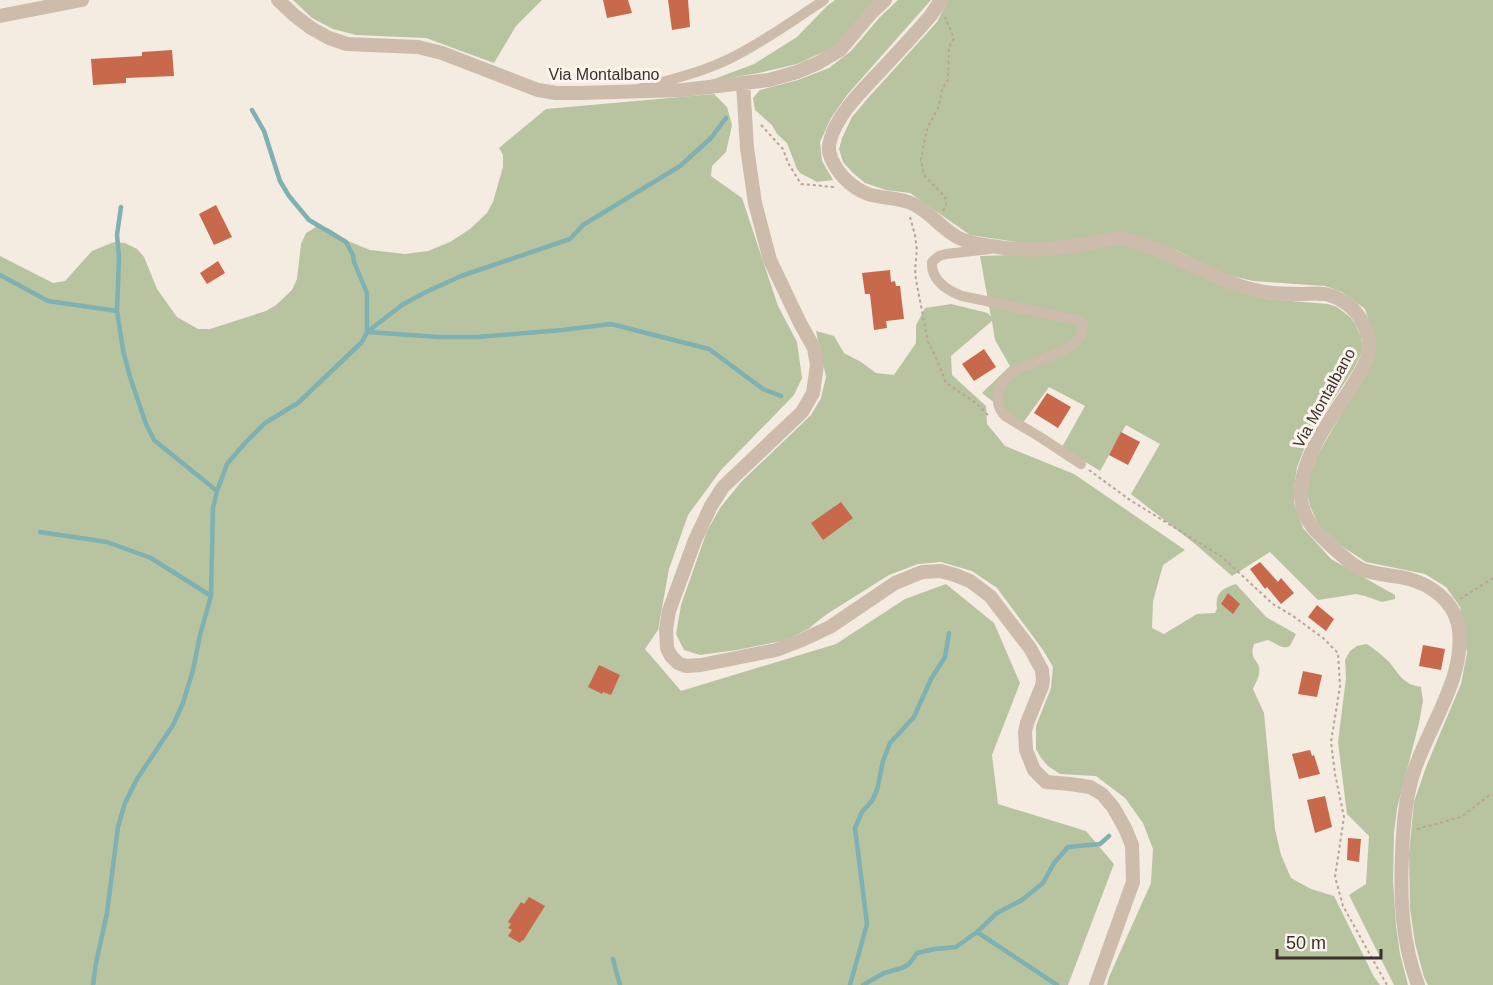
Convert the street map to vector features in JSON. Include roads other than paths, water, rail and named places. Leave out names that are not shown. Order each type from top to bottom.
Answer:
[{"type":"street","points":[[0,16],[82,0]]},
{"type":"street","name":"Via Montalbano","points":[[278,0],[311,28],[329,38],[347,44],[418,47],[442,53],[538,90],[556,93],[683,90],[769,80],[818,63],[840,50],[885,0]]},
{"type":"street","points":[[629,91],[699,72],[732,58],[765,40],[824,0]]},
{"type":"street","name":"Via Montalbano","points":[[939,4],[932,15],[851,102],[837,124],[829,142],[830,155],[844,179],[866,193],[904,201],[924,210],[960,239],[1004,248],[1037,250],[1115,239],[1130,240],[1180,258],[1217,278],[1251,289],[1268,293],[1318,293],[1334,296],[1359,316],[1367,333],[1369,350],[1361,372],[1320,435],[1307,464],[1300,493],[1303,510],[1309,524],[1356,566],[1368,572],[1409,579],[1423,584],[1443,597],[1457,620],[1459,656],[1453,680],[1412,775],[1406,804],[1403,833],[1402,922],[1418,985]]},
{"type":"street","points":[[744,83],[747,148],[755,203],[770,260],[814,348],[817,364],[813,393],[802,412],[723,487],[711,506],[695,540],[669,611],[666,629],[667,648],[678,663],[686,666],[701,666],[776,650],[830,627],[895,583],[922,572],[955,575],[979,587],[990,596],[1030,648],[1042,670],[1042,686],[1025,732],[1026,750],[1034,770],[1046,782],[1089,787],[1102,794],[1113,807],[1132,845],[1133,882],[1096,985]]},
{"type":"street","name":"Via Montalbano","points":[[1004,248],[939,256],[932,262],[932,269],[936,278],[952,293],[1077,320],[1083,324],[1082,332],[1073,344],[1011,373],[1002,383],[998,400],[1001,412],[1005,416],[1081,464]]},
{"type":"waterway","points":[[252,110],[264,131],[280,181],[289,196],[309,220],[346,242],[353,255],[367,293],[367,332]]},
{"type":"waterway","points":[[93,985],[107,913],[118,827],[125,803],[137,779],[173,725],[183,703],[193,670],[211,596],[213,508],[227,464],[265,423],[298,403],[362,342],[367,332],[402,305],[461,276],[570,239],[583,225],[680,166],[711,138],[726,118]]},
{"type":"waterway","points":[[121,207],[117,235],[119,257],[117,311],[130,377],[154,440],[217,491]]},
{"type":"waterway","points":[[0,275],[48,301],[117,311]]},
{"type":"waterway","points":[[367,332],[477,337],[611,324],[709,349],[763,389],[781,396]]},
{"type":"waterway","points":[[40,532],[107,542],[151,558],[211,596]]},
{"type":"waterway","points":[[850,985],[867,924],[855,828],[862,812],[872,801],[877,790],[883,761],[890,743],[914,717],[931,679],[945,657],[949,633]]},
{"type":"waterway","points":[[863,985],[884,973],[909,964],[917,953],[956,947],[977,932],[997,913],[1022,900],[1043,883],[1054,863],[1068,847],[1100,844],[1109,836]]},
{"type":"waterway","points":[[977,932],[1057,985]]},
{"type":"waterway","points":[[613,959],[620,985]]}]
